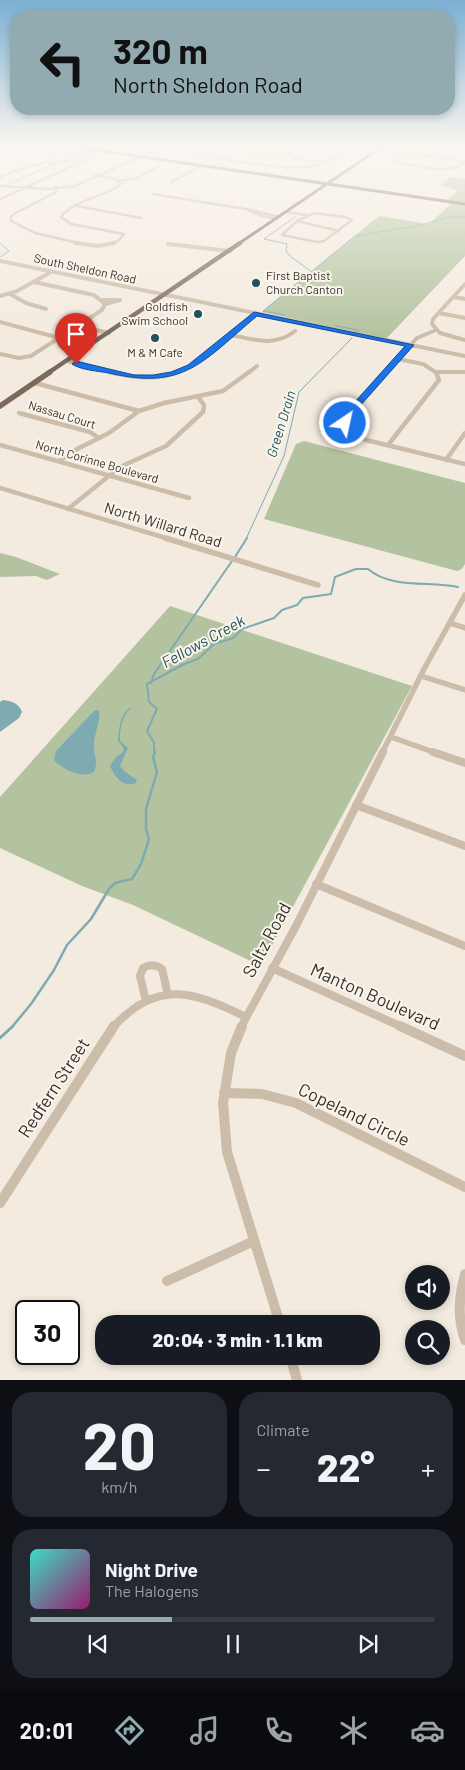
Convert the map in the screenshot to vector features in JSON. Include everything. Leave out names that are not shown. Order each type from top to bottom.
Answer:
[{"type":"main road","points":[[0,406],[292,208]]},
{"type":"street","points":[[25,208],[14,214],[11,217],[11,221],[24,230],[37,234],[101,246],[124,237],[124,234],[62,220],[62,213],[71,208]]},
{"type":"street","points":[[89,208],[141,218]]},
{"type":"street","points":[[242,208],[278,218]]},
{"type":"street","points":[[287,212],[306,215],[317,213],[351,219],[351,221],[327,240],[321,242],[282,235],[306,215]]},
{"type":"street","points":[[297,221],[315,227],[339,230]]},
{"type":"street","points":[[168,244],[230,251]]},
{"type":"street","name":"South Sheldon Road","points":[[0,262],[465,356]]},
{"type":"street","points":[[0,296],[10,294],[52,272]]},
{"type":"street","points":[[0,354],[29,360],[31,356],[102,310],[104,302],[91,294],[34,282]]},
{"type":"street","points":[[465,284],[432,322],[436,330],[448,336],[465,340]]},
{"type":"street","points":[[10,294],[26,303],[46,309]]},
{"type":"street","points":[[454,296],[465,298]]},
{"type":"street","points":[[67,361],[129,376],[165,376],[191,367],[256,314]]},
{"type":"street","points":[[439,314],[465,318]]},
{"type":"street","points":[[0,322],[59,338]]},
{"type":"street","points":[[79,326],[110,333]]},
{"type":"street","points":[[436,330],[420,335],[410,345],[346,416],[345,423],[347,428],[361,438],[465,464]]},
{"type":"street","points":[[232,334],[274,342],[284,340],[296,331]]},
{"type":"street","points":[[388,446],[438,383],[439,378],[435,372],[421,364],[398,359]]},
{"type":"street","points":[[59,461],[139,412],[164,403],[198,397],[228,388],[257,366]]},
{"type":"street","points":[[435,372],[465,372]]},
{"type":"street","points":[[35,383],[139,412]]},
{"type":"street","points":[[68,509],[122,466],[166,446],[200,417],[205,407],[198,397]]},
{"type":"street","name":"Nassau Court","points":[[19,413],[90,432],[99,438]]},
{"type":"street","points":[[446,460],[465,432]]},
{"type":"street","name":"North Corinne Boulevard","points":[[0,445],[189,498]]},
{"type":"street","name":"North Willard Road","points":[[0,488],[318,585]]},
{"type":"street","name":"Saltz Road","points":[[277,1315],[227,1152],[223,1121],[224,1093],[231,1053],[246,1017],[316,884],[420,676],[465,596]]},
{"type":"street","points":[[450,624],[465,628]]},
{"type":"street","points":[[420,676],[465,690]]},
{"type":"street","points":[[391,737],[465,763]]},
{"type":"street","points":[[356,805],[465,846]]},
{"type":"street","points":[[316,884],[465,946]]},
{"type":"street","points":[[146,1001],[140,976],[143,968],[149,965],[157,965],[162,969],[168,995]]},
{"type":"street","name":"Manton Boulevard","points":[[272,968],[465,1056]]},
{"type":"street","name":"Redfern Street","points":[[0,1203],[110,1032],[125,1015],[146,1001],[168,995],[184,994],[208,999],[246,1017]]},
{"type":"street","name":"Copeland Circle","points":[[224,1093],[262,1094],[296,1103],[465,1188]]},
{"type":"street","points":[[168,1281],[254,1241]]},
{"type":"street","points":[[465,1274],[458,1310],[465,1340]]},
{"type":"street","points":[[293,1365],[297,1380]]},
{"type":"green space","points":[[446,208],[465,208],[465,256],[386,339],[262,312],[379,216],[429,224]]},
{"type":"green space","points":[[304,441],[465,483],[465,564],[462,569],[457,571],[264,519],[296,444]]},
{"type":"green space","points":[[0,553],[16,557],[60,574],[47,580],[36,576],[0,577]]},
{"type":"green space","points":[[170,606],[412,686],[261,966],[133,905],[82,886],[0,848],[0,797]]},
{"type":"water","points":[[3,700],[17,705],[22,712],[19,718],[0,732],[0,702]]},
{"type":"water","points":[[133,707],[126,713],[120,731],[120,741],[128,748],[120,766],[137,780],[136,783],[127,784],[117,778],[110,766],[115,758],[123,752],[124,749],[118,741],[120,726],[125,712]]},
{"type":"water","points":[[95,710],[99,711],[99,719],[94,743],[96,761],[94,772],[78,774],[62,767],[54,760],[56,751]]},
{"type":"waterway","points":[[295,217],[264,239],[287,244],[286,251],[291,257],[311,272]]},
{"type":"waterway","name":"Green Drain","points":[[311,272],[355,236],[422,225],[448,217],[465,217]]},
{"type":"waterway","points":[[0,243],[9,251],[0,257]]},
{"type":"waterway","name":"Green Drain","points":[[285,315],[263,311],[311,272]]},
{"type":"waterway","name":"Green Drain","points":[[336,326],[358,330],[358,332]]},
{"type":"waterway","name":"Green Drain","points":[[246,539],[284,456],[299,392],[352,338]]},
{"type":"waterway","name":"Green Drain","points":[[235,557],[247,538]]},
{"type":"waterway","name":"Green Drain","points":[[151,682],[154,674],[232,561]]},
{"type":"waterway","name":"Fellows Creek","points":[[151,682],[184,664],[198,659],[214,644],[233,638],[242,629],[274,618],[282,610],[297,605],[303,598],[331,594],[335,577],[356,569],[368,569],[377,575],[399,582],[458,587]]},
{"type":"waterway","name":"Fellows Creek","points":[[151,682],[147,684],[149,702],[157,709],[147,731],[154,743],[154,753]]},
{"type":"waterway","name":"Fellows Creek","points":[[12,1027],[31,1004],[54,970],[67,945],[91,919],[109,889],[115,883],[132,879],[141,864],[149,839],[146,829],[146,809],[157,772],[153,757],[155,752]]},
{"type":"waterway","name":"Fellows Creek","points":[[0,1038],[12,1027]]},
{"type":"place","name":"First Baptist Church Canton","points":[[256,283]]},
{"type":"place","name":"Goldfish Swim School","points":[[198,314]]},
{"type":"place","name":"M & M Cafe","points":[[155,338]]},
{"type":"route","points":[[76,364],[134,377],[173,374],[191,367],[256,314],[410,345],[348,414],[345,418],[345,423]]}]
